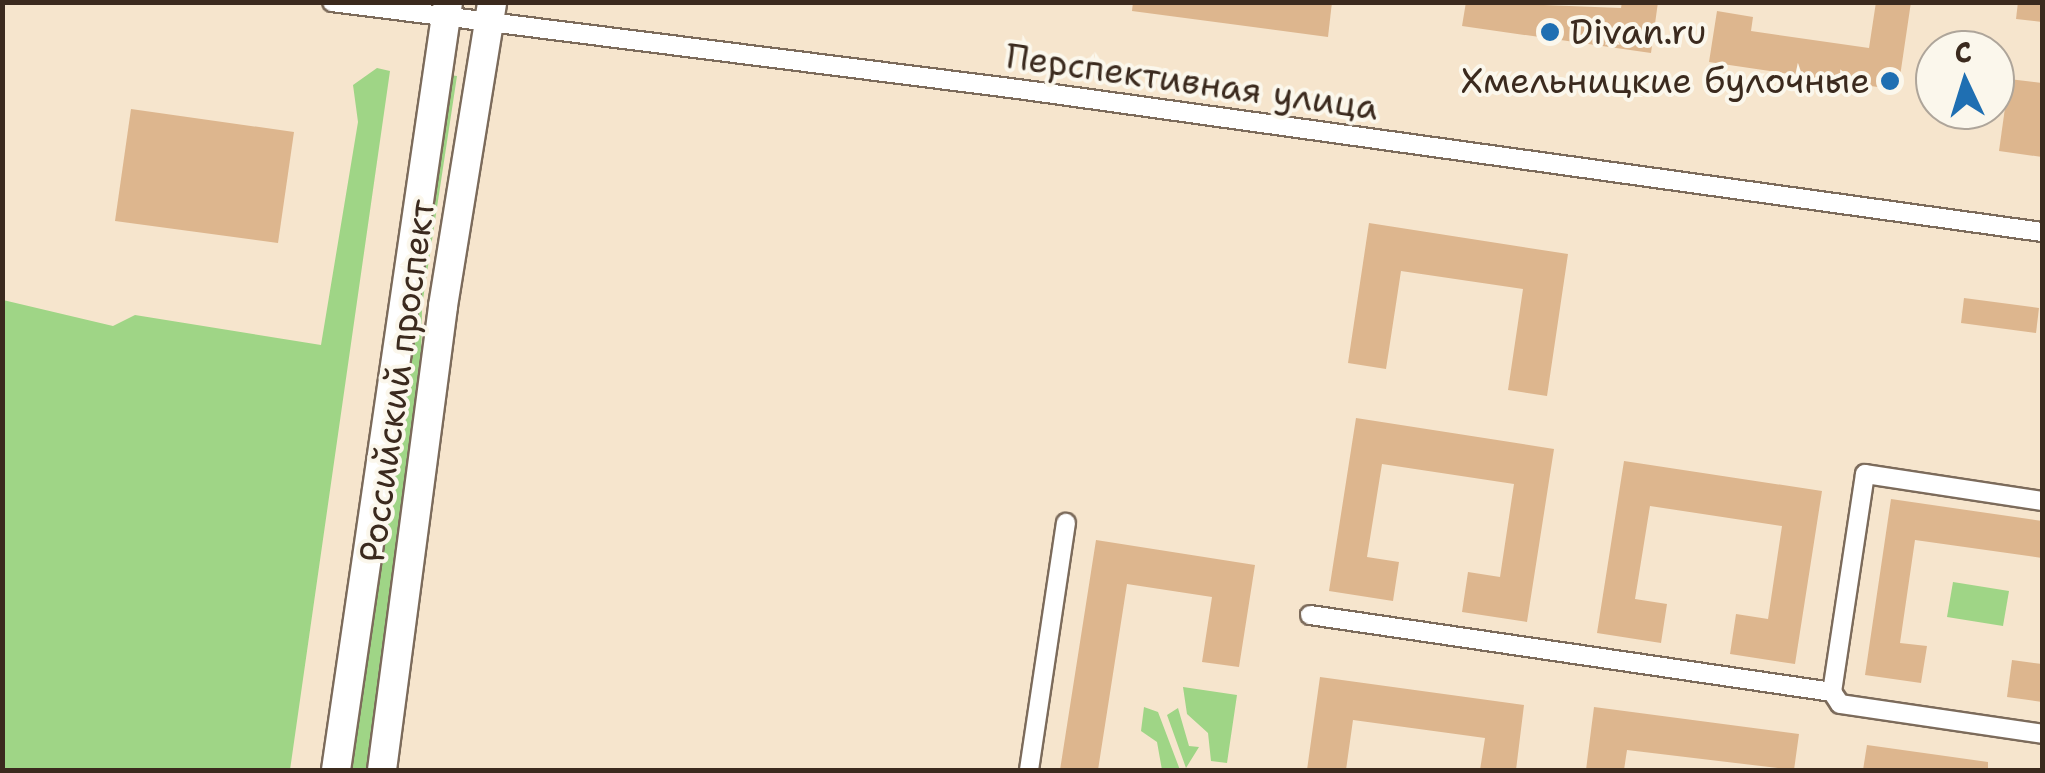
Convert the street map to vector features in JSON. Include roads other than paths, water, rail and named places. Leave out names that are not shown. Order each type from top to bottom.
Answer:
[{"type":"main road","name":"Российский проспект","points":[[336,770],[446,10]]},
{"type":"main road","name":"Российский проспект","points":[[382,770],[442,306],[491,12]]},
{"type":"street","name":"Перспективная улица","points":[[332,2],[491,12],[2042,232]]},
{"type":"street","points":[[2042,501],[1865,474],[1832,692],[1840,704],[2042,734]]},
{"type":"street","points":[[1029,770],[1066,523]]},
{"type":"street","points":[[1310,615],[1832,692]]},
{"type":"place","name":"Divan.ru","points":[[1550,32]]},
{"type":"place","name":"Хмельницкие булочные","points":[[1890,81]]}]
